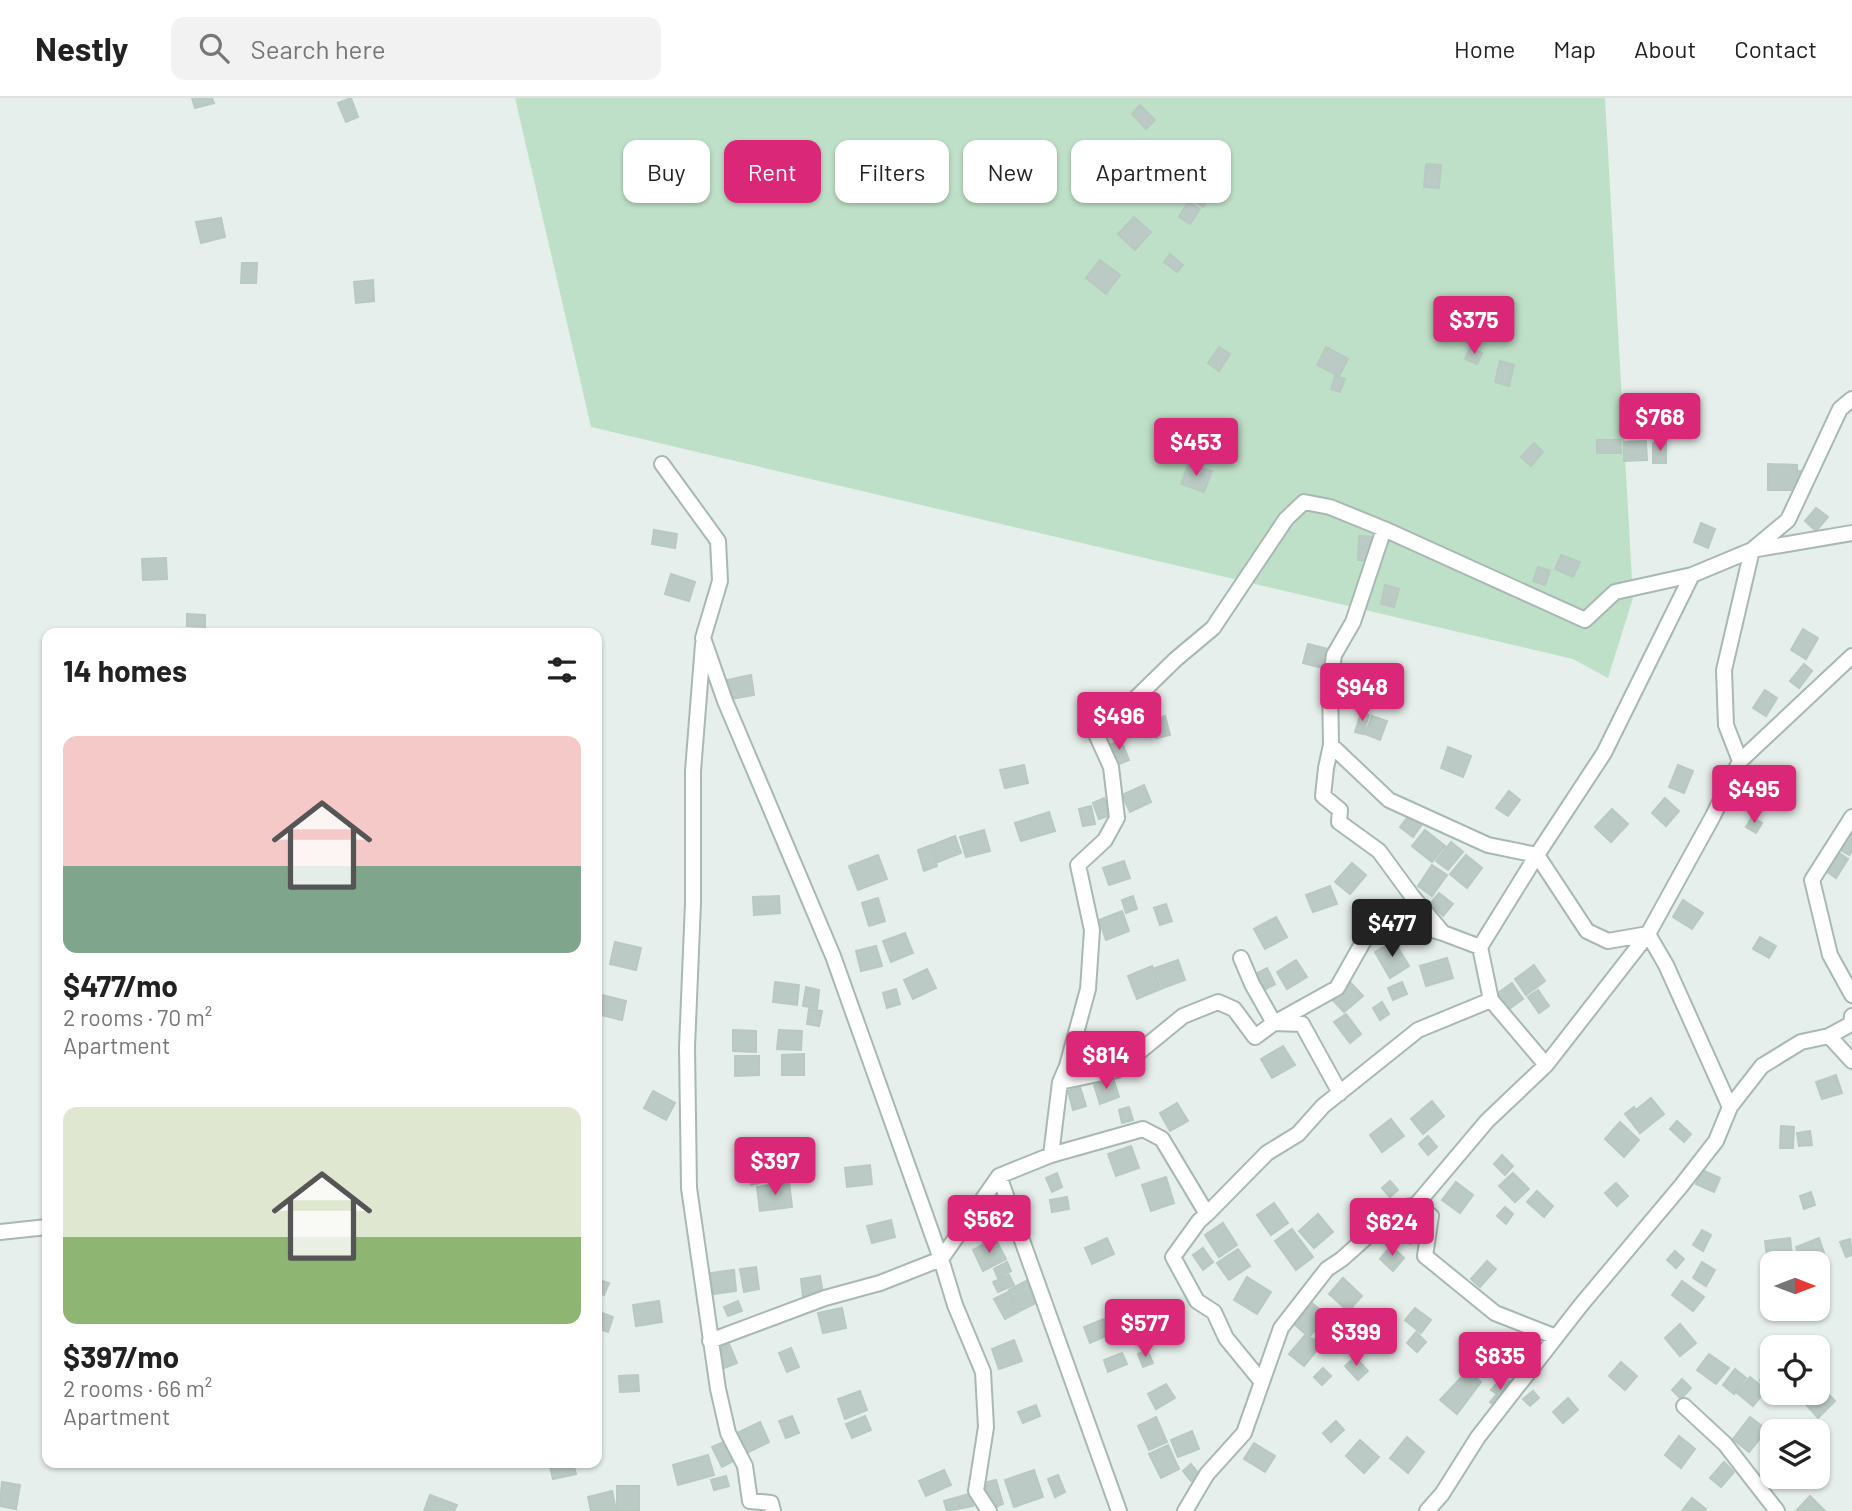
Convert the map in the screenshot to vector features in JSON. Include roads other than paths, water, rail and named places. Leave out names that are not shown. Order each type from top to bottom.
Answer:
[{"type":"street","points":[[1740,761],[1726,725],[1724,670],[1752,550],[1788,520],[1840,409],[1852,398]]},
{"type":"street","points":[[662,464],[718,541],[720,581],[703,638],[693,771],[693,903],[687,1047],[689,1188],[710,1341],[726,1422],[745,1466],[750,1501],[771,1503],[773,1511]]},
{"type":"street","points":[[1051,1155],[1060,1082],[1067,1066],[1087,989],[1092,930],[1078,865],[1105,840],[1117,818],[1111,767],[1097,736],[1176,659],[1213,628],[1286,519],[1304,502],[1330,506],[1585,620],[1615,593],[1692,575],[1752,550],[1852,533]]},
{"type":"street","points":[[1384,529],[1353,622],[1334,655],[1330,682],[1331,745],[1325,768],[1323,796],[1340,810],[1339,822],[1379,851],[1412,897],[1443,933]]},
{"type":"street","points":[[1546,1065],[1491,1000],[1480,947],[1604,754],[1692,575]]},
{"type":"street","points":[[703,638],[726,701],[834,956],[942,1259],[955,1305],[983,1372],[986,1427],[973,1511]]},
{"type":"street","points":[[1185,1511],[1208,1474],[1244,1433],[1281,1328],[1327,1269],[1399,1208],[1416,1205],[1487,1121],[1546,1065],[1661,914],[1740,761],[1852,656]]},
{"type":"street","points":[[1331,745],[1390,800],[1488,845],[1537,855],[1587,931],[1608,941],[1648,934]]},
{"type":"street","points":[[1852,817],[1812,880],[1830,955],[1852,995]]},
{"type":"street","points":[[1060,1082],[1117,1070],[1183,1016],[1217,1002],[1234,1009],[1255,1037],[1274,1023],[1337,988],[1367,936],[1406,922],[1480,947]]},
{"type":"street","points":[[1648,934],[1666,965],[1730,1107]]},
{"type":"street","points":[[1241,958],[1274,1023]]},
{"type":"street","points":[[1262,1382],[1226,1338],[1214,1312],[1197,1301],[1173,1257],[1199,1221],[1267,1153],[1298,1134],[1323,1106],[1418,1030],[1491,1000]]},
{"type":"street","points":[[1427,1511],[1442,1493],[1478,1437],[1556,1337],[1716,1141],[1730,1107],[1762,1066],[1801,1042],[1829,1036],[1851,1024],[1852,1016]]},
{"type":"street","points":[[1274,1023],[1302,1024],[1340,1093]]},
{"type":"street","points":[[1829,1036],[1852,1061]]},
{"type":"street","points":[[710,1341],[825,1298],[880,1283],[942,1259],[999,1176],[1051,1155],[1143,1129],[1161,1139],[1208,1214]]},
{"type":"street","points":[[999,1176],[1119,1511]]},
{"type":"street","points":[[1416,1205],[1431,1216],[1424,1256],[1495,1313],[1556,1337]]},
{"type":"street","points":[[0,1233],[42,1228]]},
{"type":"street","points":[[1684,1406],[1725,1444],[1777,1511]]},
{"type":"street","points":[[976,1491],[989,1511]]}]
